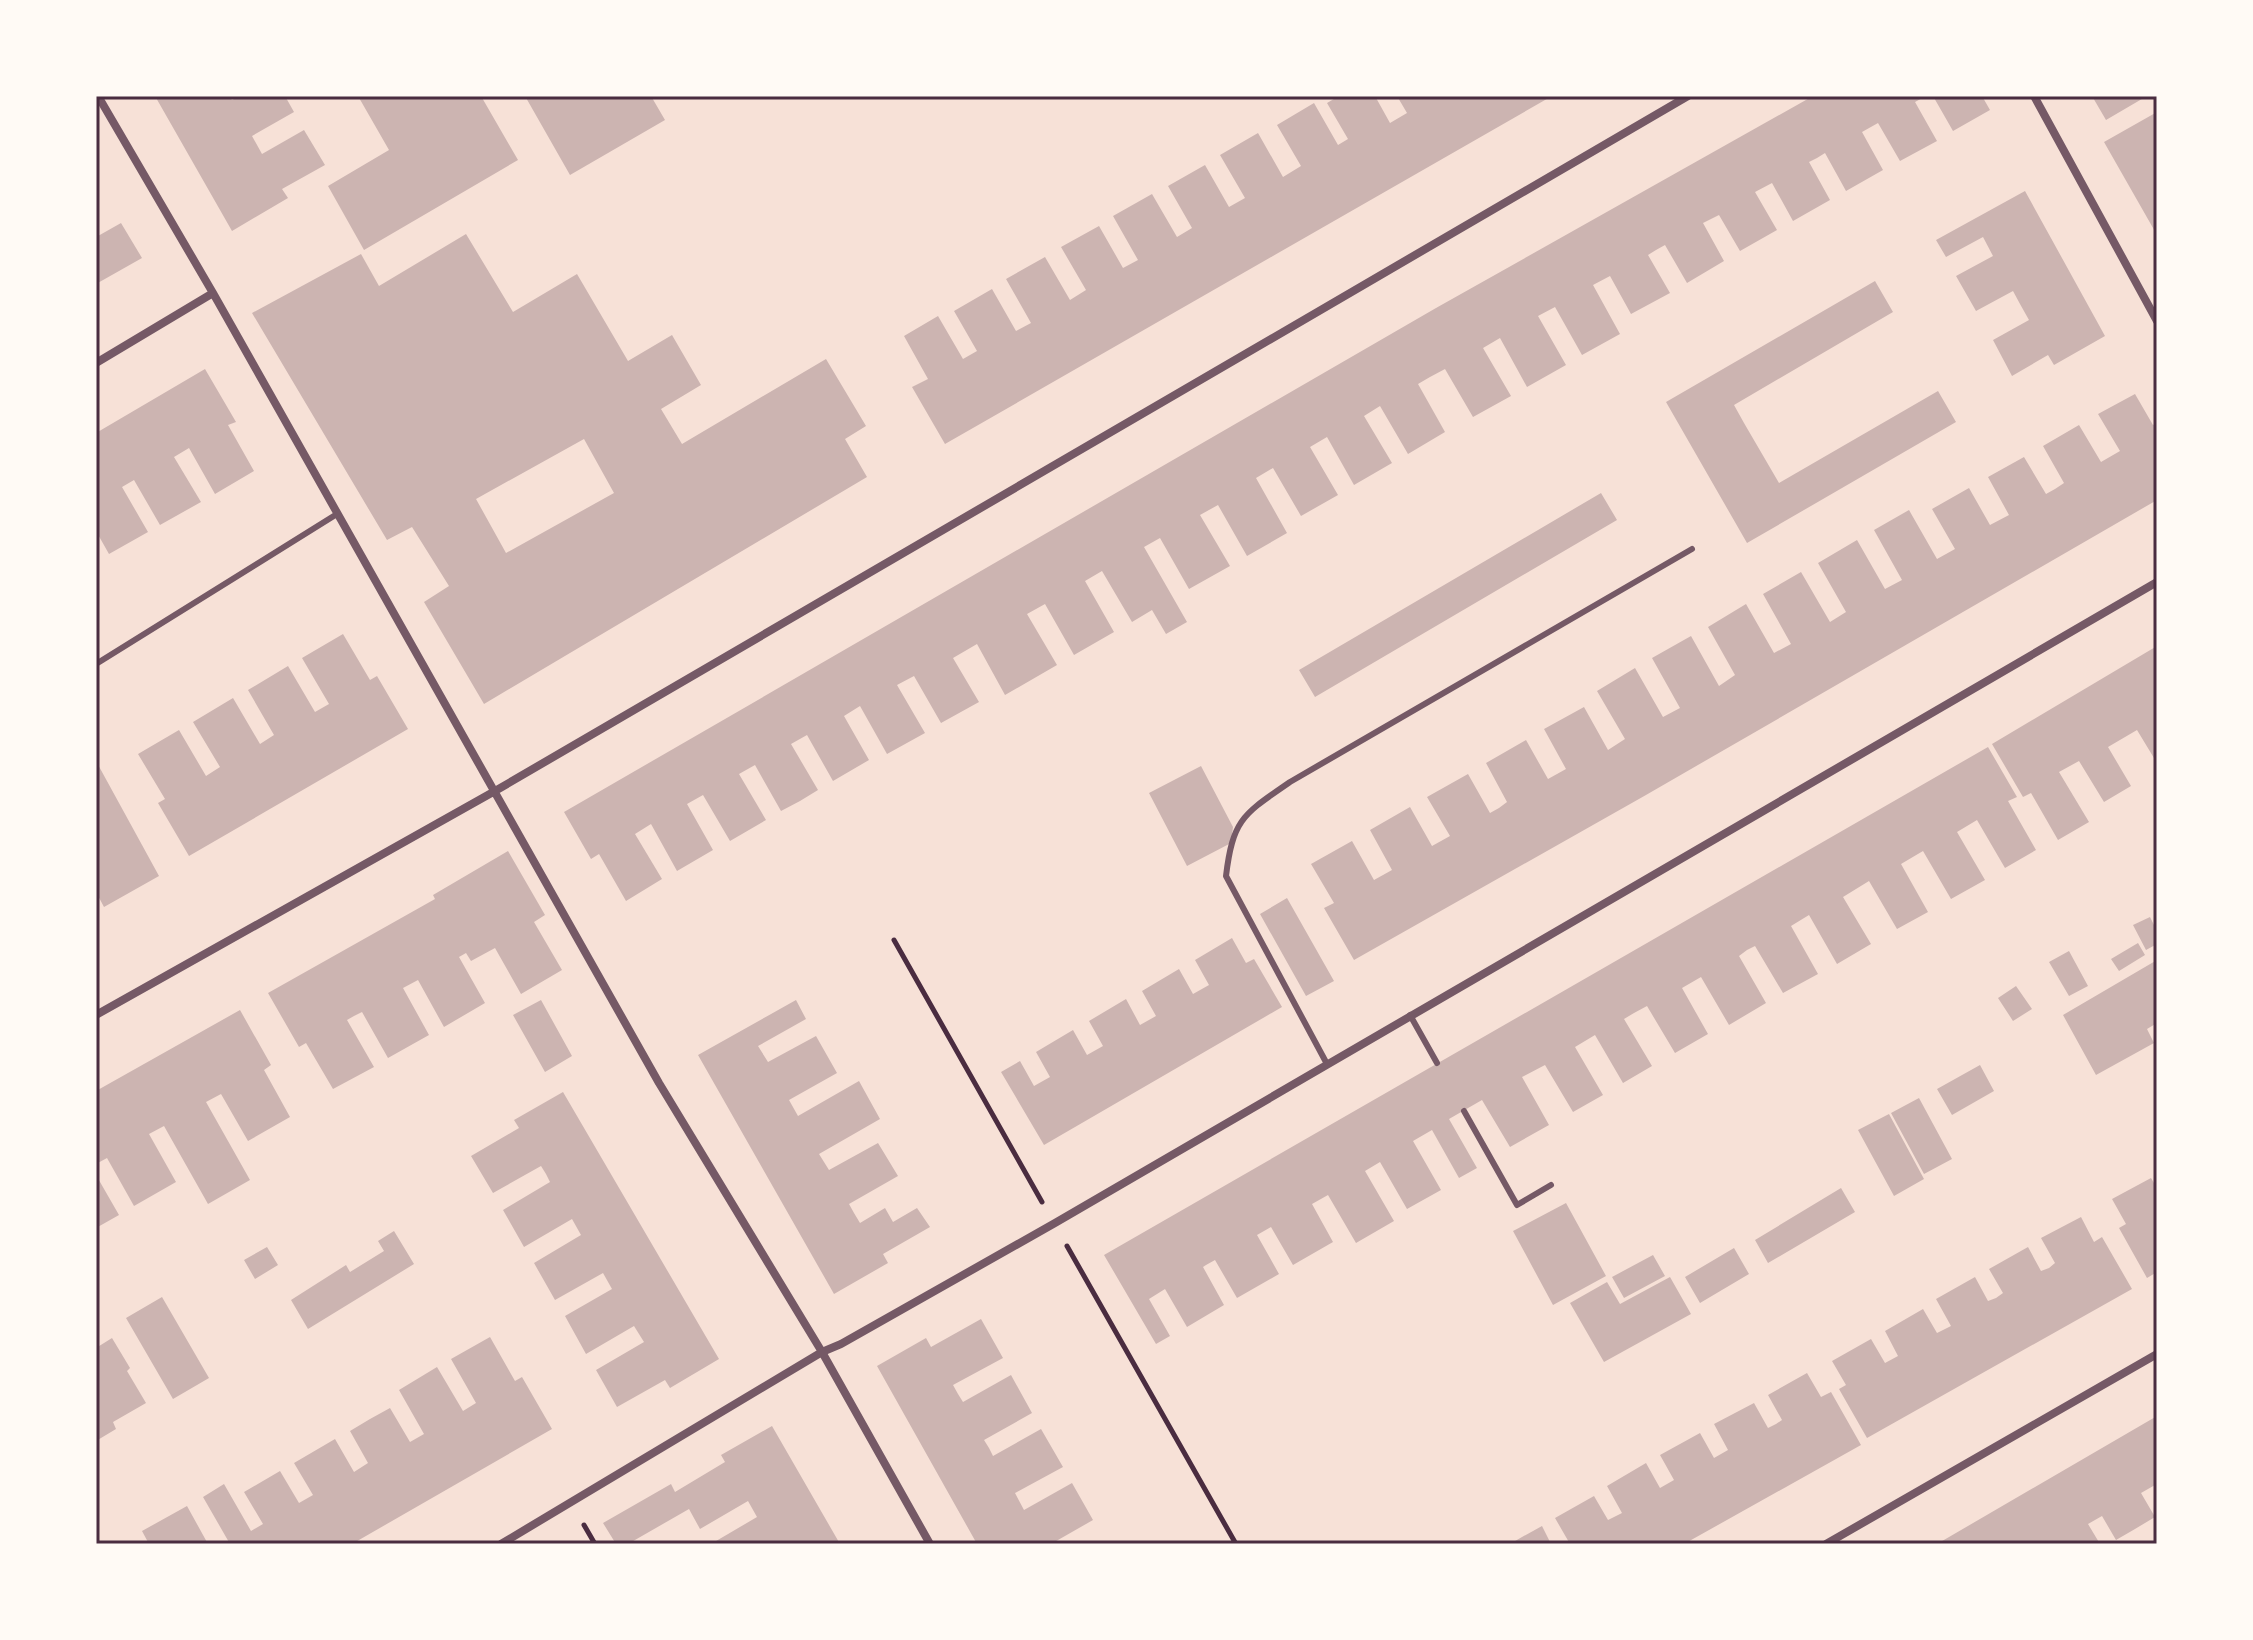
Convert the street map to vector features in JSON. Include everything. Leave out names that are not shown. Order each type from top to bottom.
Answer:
[{"type":"street","points":[[98,96],[213,293],[659,1083],[822,1352],[930,1544]]},
{"type":"street","points":[[96,1015],[495,791],[1688,96]]},
{"type":"street","points":[[2034,96],[2157,321]]},
{"type":"street","points":[[96,363],[213,293]]},
{"type":"street","points":[[501,1544],[822,1352],[1055,1223],[2157,582]]},
{"type":"street","points":[[1826,1544],[2157,1354]]},
{"type":"lane","points":[[96,664],[337,514]]},
{"type":"lane","points":[[1327,1064],[1226,876],[1230,842],[1247,812],[1290,782],[1692,549]]},
{"type":"lane","points":[[1410,1015],[1437,1063]]},
{"type":"lane","points":[[1464,1111],[1517,1205],[1551,1185]]},
{"type":"path","points":[[894,940],[1236,1544]]},
{"type":"building","points":[[155,96],[229,96],[232,100],[240,96],[285,96],[294,112],[252,136],[262,154],[304,130],[325,165],[282,189],[288,198],[232,231]]},
{"type":"building","points":[[358,96],[481,96],[518,160],[364,250],[328,186],[389,150]]},
{"type":"building","points":[[525,96],[651,96],[665,120],[570,175]]},
{"type":"building","points":[[1339,96],[1375,96],[1390,123],[1407,113],[1397,96],[1552,96],[945,444],[912,387],[928,379],[904,336],[938,316],[963,359],[977,351],[954,311],[992,289],[1016,331],[1031,323],[1006,279],[1045,257],[1070,300],[1086,290],[1061,247],[1099,226],[1123,268],[1138,260],[1113,216],[1152,194],[1177,237],[1192,228],[1168,186],[1205,165],[1229,207],[1245,198],[1220,155],[1258,133],[1283,177],[1301,166],[1277,125],[1314,103],[1338,145],[1348,139],[1327,103]]},
{"type":"building","points":[[1813,96],[1926,96],[1915,102],[1937,141],[1900,161],[1878,123],[1862,132],[1883,170],[1846,191],[1825,153],[1809,162],[1830,200],[1793,221],[1772,183],[1755,192],[1777,230],[1740,251],[1719,215],[1703,223],[1724,261],[1687,283],[1665,245],[1656,250],[1648,255],[1670,293],[1631,314],[1610,276],[1593,285],[1620,334],[1582,355],[1555,307],[1538,316],[1566,365],[1527,387],[1500,338],[1483,348],[1511,396],[1473,417],[1445,369],[1418,384],[1445,432],[1408,454],[1380,406],[1364,416],[1392,463],[1354,485],[1327,437],[1310,447],[1338,495],[1301,516],[1273,468],[1256,478],[1287,533],[1247,556],[1218,505],[1200,515],[1230,566],[1189,589],[1160,538],[1144,547],[1187,622],[1166,634],[1152,610],[1132,622],[1102,571],[1085,581],[1114,632],[1074,655],[1045,604],[1027,614],[1057,665],[1005,695],[977,644],[953,658],[979,702],[941,723],[914,676],[897,685],[925,733],[887,754],[860,706],[844,716],[869,760],[833,781],[807,735],[791,744],[818,790],[781,811],[755,765],[739,774],[766,820],[730,841],[703,795],[687,804],[713,850],[677,871],[651,824],[635,834],[662,879],[626,901],[599,854],[591,859],[564,812],[1436,308]]},
{"type":"building","points":[[1933,96],[1982,96],[1990,110],[1953,131]]},
{"type":"building","points":[[2092,96],[2147,96],[2106,120]]},
{"type":"building","points":[[2157,112],[2157,235],[2104,142]]},
{"type":"building","points":[[2025,191],[2105,336],[2054,365],[2048,355],[2012,376],[1993,340],[2029,320],[2013,291],[1976,311],[1956,276],[1993,256],[1983,237],[1946,257],[1936,240]]},
{"type":"building","points":[[121,223],[142,258],[96,284],[96,233],[98,236]]},
{"type":"building","points":[[466,234],[513,312],[577,274],[628,361],[672,335],[701,385],[661,409],[682,444],[826,359],[866,426],[845,439],[867,477],[484,704],[424,602],[449,586],[412,527],[387,540],[252,313],[361,254],[379,286]],"holes":[[[584,439],[614,493],[506,553],[476,499]]]},
{"type":"building","points":[[1875,281],[1893,312],[1734,405],[1744,423],[1779,483],[1938,391],[1956,422],[1747,543],[1666,402]]},
{"type":"building","points":[[205,369],[236,422],[228,425],[254,471],[215,494],[189,448],[174,457],[201,502],[160,525],[134,480],[122,487],[148,532],[109,554],[96,531],[96,433]]},
{"type":"building","points":[[2135,394],[2153,425],[2157,423],[2157,500],[1354,960],[1324,908],[1334,903],[1311,864],[1352,841],[1374,880],[1392,870],[1370,830],[1410,807],[1432,846],[1450,836],[1427,797],[1468,774],[1490,813],[1499,808],[1507,802],[1486,763],[1526,740],[1548,779],[1566,769],[1544,729],[1584,707],[1608,750],[1625,739],[1597,691],[1635,668],[1663,717],[1680,708],[1652,658],[1691,636],[1719,686],[1735,675],[1708,627],[1746,604],[1774,653],[1791,644],[1763,594],[1801,572],[1830,622],[1846,612],[1818,563],[1857,540],[1885,589],[1902,580],[1874,530],[1909,510],[1937,559],[1955,549],[1932,509],[1969,488],[1990,525],[2009,515],[1988,477],[2024,457],[2046,494],[2055,489],[2064,483],[2043,446],[2079,425],[2101,462],[2120,451],[2098,414]]},
{"type":"building","points":[[1601,493],[1617,520],[1315,697],[1299,670]]},
{"type":"building","points":[[343,634],[370,680],[377,676],[408,729],[189,856],[158,803],[165,799],[138,754],[179,730],[206,776],[220,767],[193,722],[233,698],[260,744],[274,735],[248,690],[288,666],[315,712],[329,704],[302,658]]},
{"type":"building","points":[[2157,646],[2157,763],[2137,730],[2108,747],[2131,786],[2104,802],[2079,761],[2059,772],[2089,822],[2058,840],[2031,793],[2023,797],[1992,744]]},
{"type":"building","points":[[1988,747],[2017,797],[2008,801],[2036,850],[2005,868],[1977,820],[1957,832],[1985,880],[1951,899],[1923,851],[1901,864],[1928,912],[1897,929],[1869,881],[1843,897],[1871,944],[1837,964],[1809,915],[1791,926],[1818,974],[1783,993],[1755,946],[1747,950],[1739,956],[1766,1003],[1729,1025],[1701,977],[1682,988],[1708,1034],[1675,1053],[1647,1006],[1634,1013],[1624,1019],[1652,1066],[1623,1083],[1595,1035],[1575,1047],[1603,1095],[1573,1112],[1545,1065],[1522,1077],[1549,1125],[1510,1147],[1482,1100],[1449,1119],[1477,1168],[1459,1178],[1432,1130],[1413,1141],[1441,1190],[1407,1209],[1380,1162],[1365,1171],[1394,1221],[1356,1243],[1328,1195],[1312,1204],[1333,1242],[1293,1265],[1271,1227],[1257,1235],[1279,1274],[1237,1298],[1215,1260],[1206,1265],[1203,1267],[1224,1305],[1187,1327],[1165,1289],[1149,1299],[1170,1336],[1156,1344],[1104,1255]]},
{"type":"building","points":[[96,761],[159,876],[104,907],[96,892]]},
{"type":"building","points":[[1201,766],[1233,827],[1231,843],[1187,866],[1149,793]]},
{"type":"building","points":[[508,851],[545,915],[534,922],[562,970],[521,994],[495,948],[471,961],[466,953],[459,957],[485,1003],[444,1027],[418,980],[403,988],[429,1035],[388,1058],[362,1012],[354,1016],[347,1020],[374,1067],[333,1089],[306,1043],[299,1047],[268,993],[435,899],[433,895]]},
{"type":"building","points":[[1287,898],[1334,981],[1306,996],[1260,914]]},
{"type":"building","points":[[2150,917],[2157,931],[2157,944],[2146,950],[2133,925]]},
{"type":"building","points":[[1232,938],[1246,963],[1254,959],[1282,1007],[1044,1145],[1001,1072],[1020,1061],[1034,1086],[1050,1077],[1036,1052],[1073,1030],[1087,1055],[1103,1046],[1089,1021],[1126,999],[1140,1025],[1156,1016],[1142,991],[1179,969],[1193,994],[1209,985],[1195,960]]},
{"type":"building","points":[[2138,943],[2145,955],[2119,971],[2111,959]]},
{"type":"building","points":[[2069,951],[2088,986],[2069,996],[2049,962]]},
{"type":"building","points":[[2157,960],[2157,1023],[2147,1029],[2154,1043],[2096,1075],[2063,1015]]},
{"type":"building","points":[[2016,986],[2032,1009],[2013,1021],[1998,998]]},
{"type":"building","points":[[541,1000],[572,1056],[545,1072],[513,1015]]},
{"type":"building","points":[[796,1000],[806,1019],[758,1046],[768,1062],[816,1036],[837,1073],[789,1100],[798,1116],[859,1081],[880,1119],[819,1154],[829,1170],[878,1143],[898,1176],[849,1204],[860,1223],[885,1208],[893,1222],[917,1208],[930,1227],[883,1254],[888,1263],[834,1294],[698,1055]]},
{"type":"building","points":[[240,1010],[271,1065],[264,1070],[290,1117],[248,1141],[221,1094],[206,1102],[250,1180],[208,1204],[164,1126],[149,1134],[176,1182],[134,1206],[107,1158],[96,1164],[96,1091]]},
{"type":"building","points":[[1980,1065],[1994,1091],[1952,1115],[1937,1089]]},
{"type":"building","points":[[563,1092],[719,1359],[670,1388],[665,1380],[617,1407],[596,1370],[644,1342],[634,1326],[586,1354],[565,1316],[612,1289],[603,1273],[555,1300],[534,1263],[581,1235],[572,1219],[524,1247],[503,1210],[550,1182],[546,1174],[541,1166],[493,1193],[471,1156],[519,1128],[514,1120]]},
{"type":"building","points":[[1919,1098],[1952,1159],[1924,1174],[1891,1113]]},
{"type":"building","points":[[1889,1114],[1924,1179],[1894,1196],[1858,1130]]},
{"type":"building","points":[[96,1175],[119,1215],[96,1228]]},
{"type":"building","points":[[2151,1178],[2157,1188],[2157,1272],[2147,1278],[2119,1228],[2126,1224],[2112,1199]]},
{"type":"building","points":[[1841,1188],[1855,1212],[1768,1263],[1755,1240]]},
{"type":"building","points":[[1566,1203],[1606,1276],[1553,1305],[1513,1231]]},
{"type":"building","points":[[2081,1217],[2094,1242],[2102,1237],[2132,1289],[1867,1438],[1839,1389],[1846,1385],[1832,1361],[1871,1339],[1885,1363],[1898,1356],[1885,1331],[1923,1309],[1937,1333],[1951,1326],[1936,1299],[1975,1277],[1988,1301],[1996,1298],[2003,1293],[1989,1269],[2028,1247],[2041,1271],[2049,1268],[2055,1263],[2041,1238]]},
{"type":"building","points":[[394,1231],[414,1264],[308,1329],[291,1300],[346,1265],[350,1272],[384,1251],[378,1241]]},
{"type":"building","points":[[267,1247],[278,1265],[255,1279],[244,1260]]},
{"type":"building","points":[[1734,1248],[1749,1274],[1700,1303],[1685,1277]]},
{"type":"building","points":[[1653,1255],[1665,1276],[1624,1298],[1612,1277]]},
{"type":"building","points":[[1670,1277],[1691,1314],[1604,1362],[1570,1303],[1607,1282],[1620,1304]]},
{"type":"building","points":[[162,1297],[209,1378],[173,1399],[126,1318]]},
{"type":"building","points":[[981,1319],[1003,1358],[953,1385],[958,1394],[963,1402],[1011,1375],[1032,1413],[984,1440],[993,1456],[1041,1429],[1063,1467],[1015,1493],[1024,1510],[1072,1483],[1093,1520],[1051,1544],[977,1544],[877,1366],[926,1338],[931,1347]]},
{"type":"building","points":[[490,1337],[515,1381],[522,1377],[552,1429],[352,1544],[230,1544],[203,1497],[224,1484],[251,1531],[263,1524],[244,1492],[280,1471],[299,1503],[313,1495],[294,1463],[335,1439],[354,1472],[368,1463],[350,1431],[370,1419],[390,1408],[410,1442],[424,1434],[399,1390],[437,1367],[463,1411],[476,1403],[451,1359]]},
{"type":"building","points":[[112,1338],[146,1403],[113,1422],[116,1429],[96,1441],[96,1400],[99,1398],[96,1388],[99,1387],[96,1381],[96,1348]]},
{"type":"building","points":[[1807,1373],[1821,1397],[1831,1392],[1861,1445],[1684,1544],[1570,1544],[1555,1518],[1594,1496],[1608,1520],[1622,1513],[1607,1486],[1646,1463],[1660,1488],[1674,1480],[1660,1455],[1700,1433],[1714,1458],[1728,1450],[1714,1424],[1754,1403],[1768,1428],[1776,1424],[1782,1420],[1768,1395]]},
{"type":"building","points":[[2157,1416],[2157,1489],[2155,1485],[2141,1493],[2155,1517],[2135,1529],[2116,1540],[2102,1516],[2088,1524],[2100,1544],[1937,1544]]},
{"type":"building","points":[[772,1426],[840,1544],[711,1544],[757,1517],[748,1501],[700,1529],[689,1509],[628,1544],[616,1544],[603,1523],[671,1484],[675,1492],[725,1462],[721,1455]]},
{"type":"building","points":[[187,1506],[208,1544],[149,1544],[142,1531]]},
{"type":"building","points":[[1542,1526],[1551,1544],[1510,1544],[1522,1537]]}]
